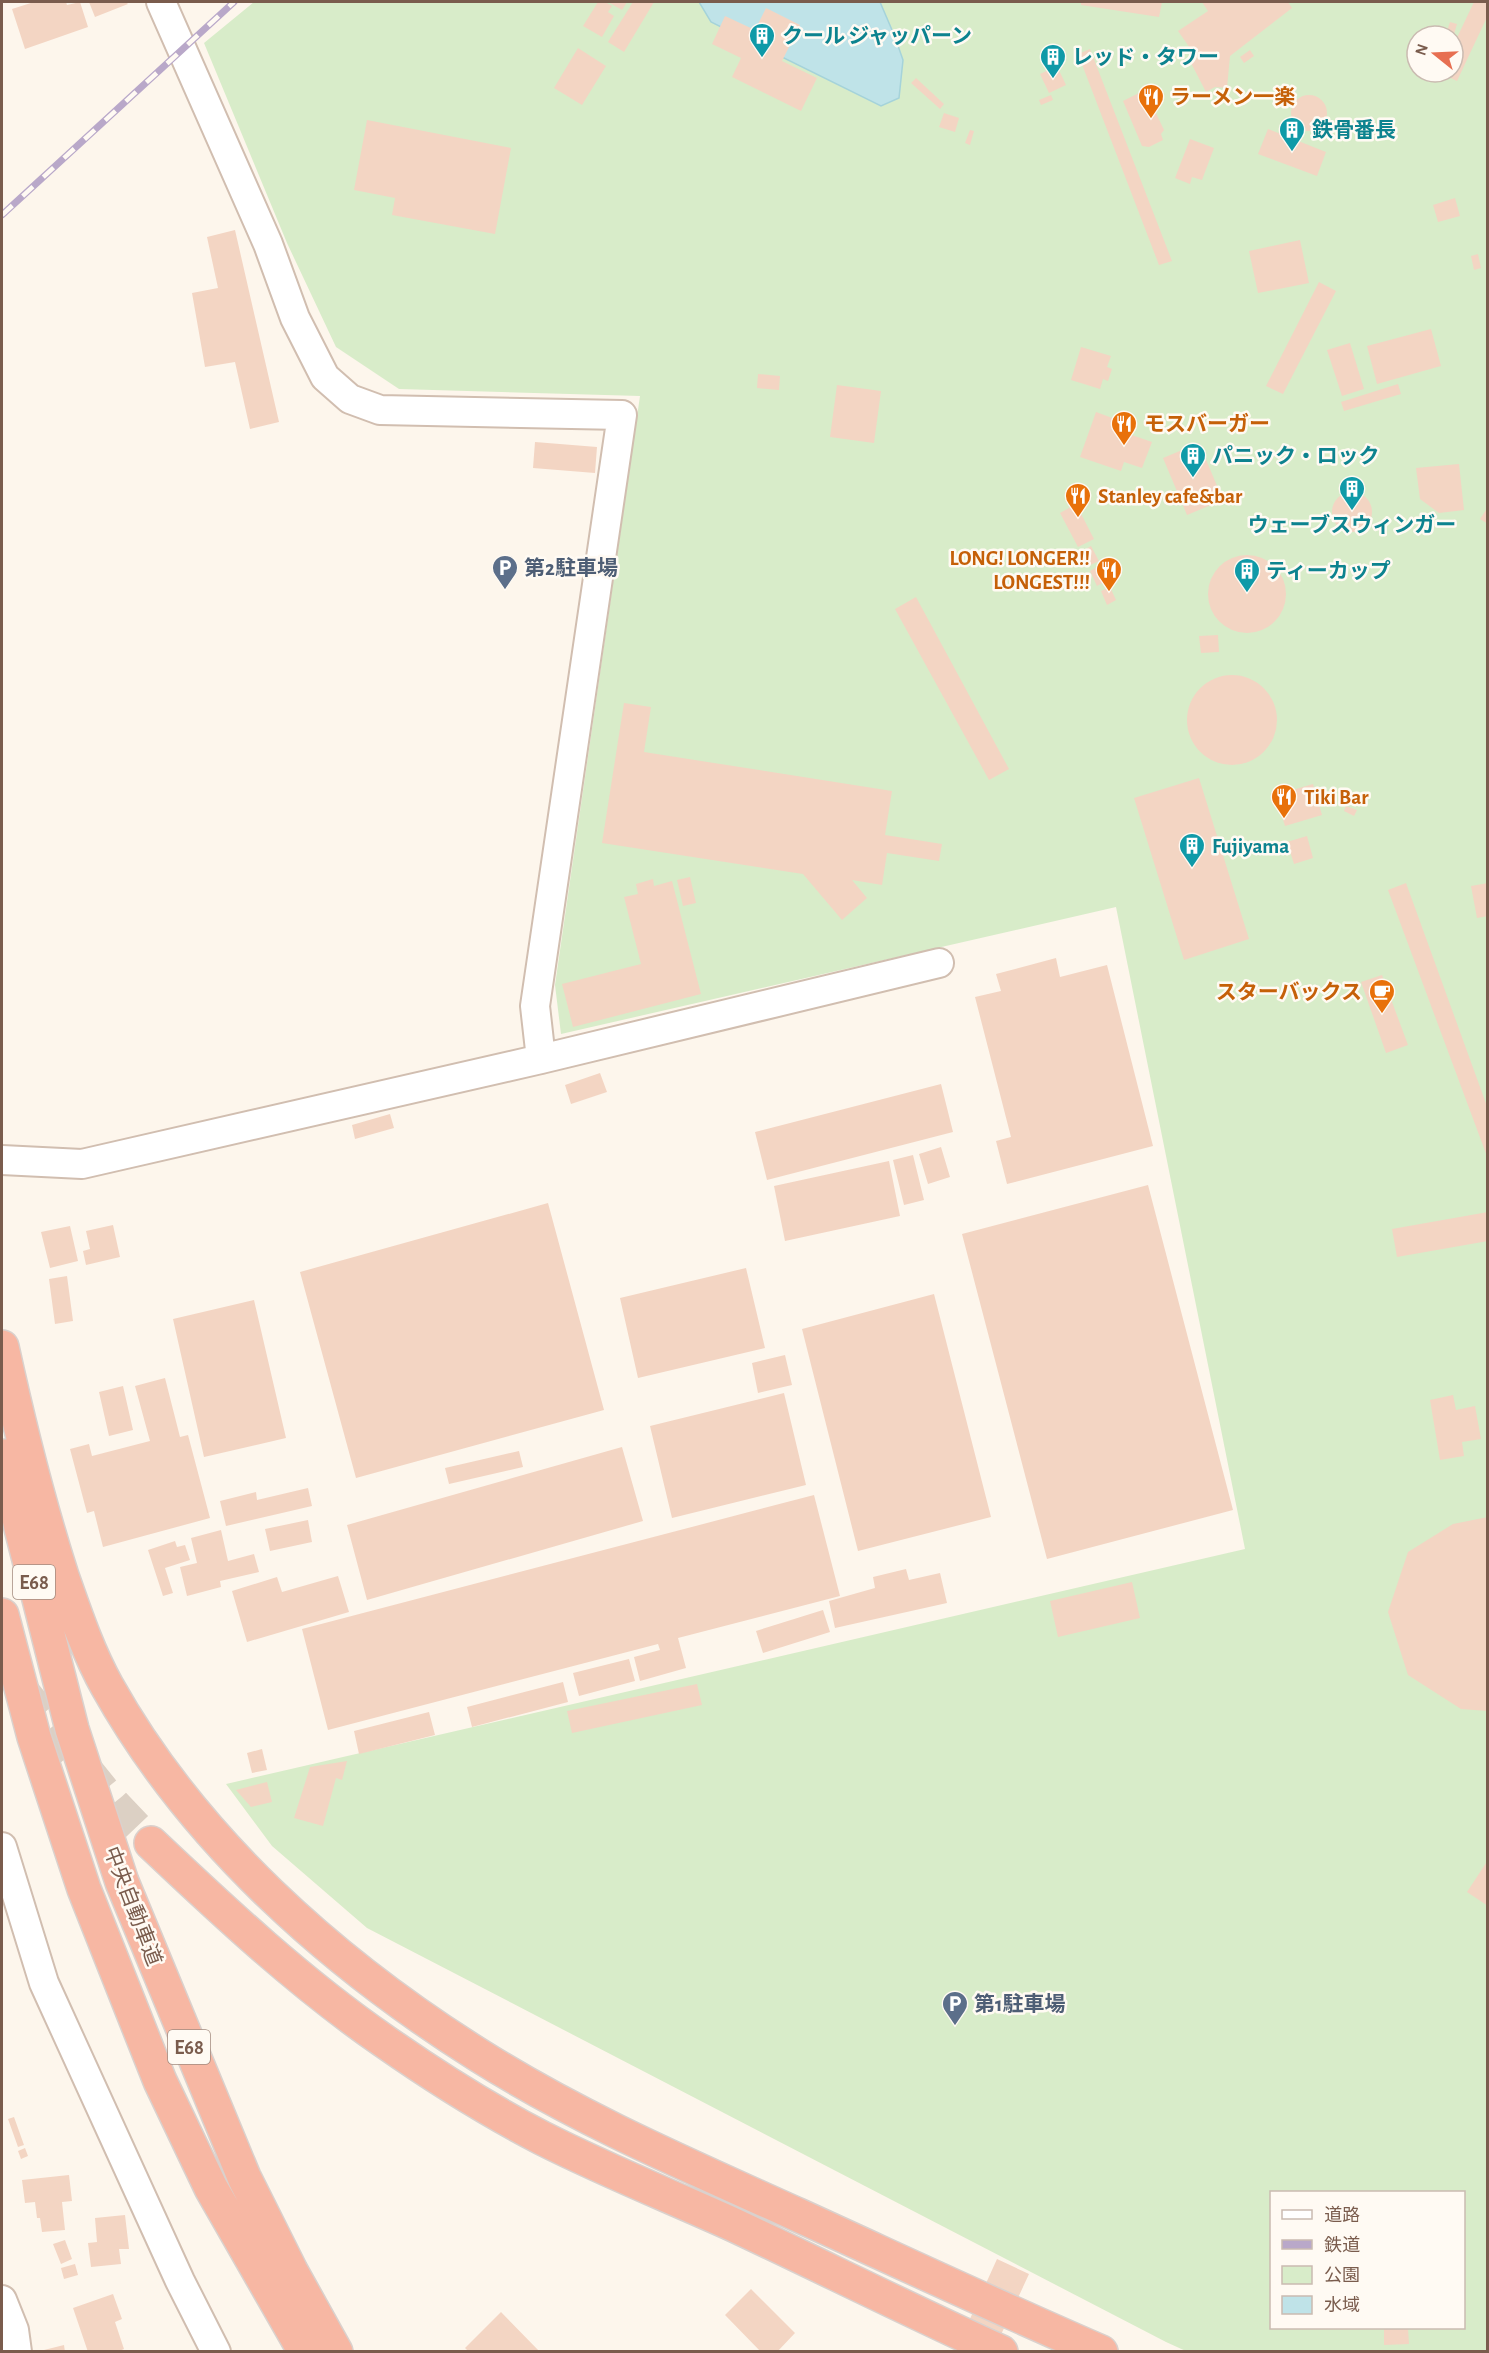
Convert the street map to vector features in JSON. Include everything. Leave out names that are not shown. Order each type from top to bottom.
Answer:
[{"type":"highway","points":[[2,1347],[17,1418],[48,1534],[73,1610],[105,1683],[139,1740],[185,1802],[286,1909],[410,2010],[483,2057],[562,2102],[674,2158],[995,2306],[1101,2352]]},
{"type":"highway","name":"中央自動車道","points":[[2,1434],[21,1528],[69,1718],[122,1882],[244,2177],[291,2271],[336,2352]]},
{"type":"highway","name":"中央自動車道","points":[[2,1616],[34,1737],[84,1889],[160,2081],[211,2188],[305,2352]]},
{"type":"highway","points":[[151,1843],[253,1939],[310,1985],[384,2041],[458,2089],[541,2137],[606,2169],[733,2225],[893,2303],[1001,2352]]},
{"type":"street","points":[[161,2],[268,244],[295,318],[325,377],[350,399],[380,410],[622,415],[535,1006],[542,1059]]},
{"type":"street","points":[[2,1160],[82,1164],[542,1059],[939,963]]},
{"type":"street","points":[[2,1847],[44,1983],[180,2281],[216,2352]]},
{"type":"street","points":[[2,2300],[14,2330],[17,2352]]},
{"type":"green space","points":[[254,2],[1487,2],[1487,2351],[1188,2352],[367,1928],[272,1846],[226,1784],[1245,1549],[1116,907],[561,1034],[555,985],[640,396],[399,389],[336,347],[287,243],[204,43]]},
{"type":"water","points":[[699,2],[880,2],[903,60],[899,98],[881,106],[711,22]]},
{"type":"building","points":[[34,2],[66,2],[67,5],[80,2],[88,27],[25,49],[12,9]]},
{"type":"building","points":[[89,2],[126,2],[128,4],[95,17]]},
{"type":"building","points":[[598,2],[605,2],[612,6],[608,12],[614,16],[602,37],[583,26]]},
{"type":"building","points":[[608,2],[627,2],[622,10]]},
{"type":"building","points":[[633,2],[654,2],[624,52],[608,42]]},
{"type":"building","points":[[1081,2],[1162,2],[1159,17],[1081,5]]},
{"type":"building","points":[[1202,2],[1288,2],[1292,8],[1230,56],[1227,88],[1215,87],[1206,92],[1191,63],[1197,58],[1178,31],[1208,11]]},
{"type":"building","points":[[1474,2],[1488,2],[1488,15],[1465,64],[1465,24]]},
{"type":"building","name":"クール ジャッパーン","points":[[766,8],[800,25],[782,61],[817,78],[801,111],[732,77],[741,58],[712,44],[725,16],[755,30]]},
{"type":"building","points":[[578,48],[606,66],[582,105],[554,88]]},
{"type":"building","points":[[1090,49],[1172,261],[1159,265],[1078,54]]},
{"type":"building","points":[[1250,50],[1254,56],[1244,63],[1240,57]]},
{"type":"building","name":"レッド・タワー","points":[[1057,66],[1066,85],[1049,93],[1040,74]]},
{"type":"building","points":[[916,78],[944,104],[940,109],[911,83]]},
{"type":"building","points":[[1145,90],[1164,130],[1161,134],[1163,140],[1149,147],[1142,146],[1123,101]]},
{"type":"building","points":[[1051,95],[1053,100],[1041,105],[1039,100]]},
{"type":"building","points":[[1309,95],[1322,100],[1327,113],[1322,126],[1309,131],[1296,126],[1291,113],[1296,100]]},
{"type":"building","points":[[944,113],[959,118],[955,132],[939,127]]},
{"type":"building","points":[[367,120],[511,148],[495,234],[392,215],[395,198],[354,190]]},
{"type":"building","name":"鉄骨番長","points":[[1268,129],[1326,152],[1317,176],[1258,154]]},
{"type":"building","points":[[970,130],[974,131],[970,145],[965,143]]},
{"type":"building","points":[[1190,139],[1214,148],[1202,180],[1192,177],[1190,184],[1175,178]]},
{"type":"building","points":[[1455,198],[1460,216],[1438,222],[1433,205]]},
{"type":"building","points":[[235,230],[279,422],[250,429],[235,362],[205,367],[192,293],[218,288],[207,237]]},
{"type":"building","points":[[1300,240],[1309,283],[1258,293],[1249,251]]},
{"type":"building","points":[[1478,254],[1481,268],[1474,270],[1471,256]]},
{"type":"building","points":[[1319,282],[1336,291],[1283,394],[1266,386]]},
{"type":"building","points":[[1431,329],[1441,366],[1377,384],[1367,346]]},
{"type":"building","points":[[1350,343],[1364,389],[1342,396],[1327,350]]},
{"type":"building","points":[[1081,347],[1111,356],[1107,367],[1112,369],[1108,381],[1103,379],[1100,389],[1071,380]]},
{"type":"building","points":[[758,374],[780,376],[779,390],[757,388]]},
{"type":"building","points":[[1398,384],[1401,394],[1344,411],[1341,402]]},
{"type":"building","points":[[837,385],[881,391],[874,443],[830,437]]},
{"type":"building","points":[[1096,412],[1126,423],[1123,432],[1152,442],[1142,468],[1124,462],[1121,471],[1080,457]]},
{"type":"building","points":[[535,442],[597,447],[595,473],[533,468]]},
{"type":"building","name":"パニック・ロック","points":[[1199,443],[1223,500],[1187,515],[1163,458]]},
{"type":"building","points":[[1459,464],[1464,510],[1439,513],[1420,499],[1416,468]]},
{"type":"building","name":"ウェーブスウィンガー","points":[[1352,492],[1366,498],[1372,512],[1366,526],[1352,532],[1338,526],[1332,512],[1338,498]]},
{"type":"building","points":[[1076,504],[1094,539],[1078,547],[1060,513]]},
{"type":"building","points":[[1488,507],[1488,524],[1480,519]]},
{"type":"building","points":[[1091,546],[1099,561],[1088,566],[1081,552]]},
{"type":"building","name":"ティーカップ","points":[[1247,555],[1262,558],[1279,572],[1286,594],[1283,609],[1269,626],[1247,633],[1232,630],[1215,616],[1208,594],[1211,579],[1225,562]]},
{"type":"building","points":[[1101,565],[1109,579],[1097,586],[1090,571]]},
{"type":"building","points":[[1110,587],[1116,600],[1107,605],[1101,591]]},
{"type":"building","points":[[916,597],[1009,769],[989,780],[895,609]]},
{"type":"building","points":[[1218,635],[1219,652],[1201,653],[1199,636]]},
{"type":"building","points":[[1232,675],[1249,679],[1264,688],[1273,703],[1277,720],[1273,737],[1264,752],[1249,761],[1232,765],[1215,761],[1200,752],[1191,737],[1187,720],[1191,703],[1200,688],[1215,679]]},
{"type":"building","points":[[624,703],[651,707],[644,752],[892,791],[885,835],[942,844],[939,861],[887,853],[882,885],[852,880],[867,898],[842,920],[803,874],[602,843]]},
{"type":"building","name":"Fujiyama","points":[[1199,778],[1249,939],[1184,960],[1134,798]]},
{"type":"building","points":[[1313,784],[1322,815],[1285,826],[1275,795]]},
{"type":"building","points":[[1346,806],[1357,810],[1354,816],[1344,811]]},
{"type":"building","points":[[1307,836],[1313,858],[1294,864],[1287,842]]},
{"type":"building","points":[[690,877],[696,903],[683,906],[677,880]]},
{"type":"building","points":[[653,879],[654,886],[672,881],[701,994],[573,1027],[562,984],[641,964],[624,897],[638,894],[636,884]]},
{"type":"building","points":[[1406,883],[1488,1109],[1488,1159],[1388,890]]},
{"type":"building","points":[[1488,883],[1488,916],[1477,918],[1471,886]]},
{"type":"building","points":[[1056,958],[1060,977],[1107,965],[1153,1146],[1007,1184],[996,1141],[1011,1137],[975,997],[1001,991],[996,974]]},
{"type":"building","points":[[1382,975],[1408,1045],[1386,1053],[1361,982]]},
{"type":"building","points":[[600,1073],[607,1092],[571,1104],[565,1085]]},
{"type":"building","points":[[941,1084],[953,1132],[767,1180],[755,1132]]},
{"type":"building","points":[[390,1114],[394,1128],[355,1139],[352,1125]]},
{"type":"building","points":[[941,1147],[950,1177],[928,1184],[919,1154]]},
{"type":"building","points":[[913,1155],[924,1200],[904,1205],[893,1160]]},
{"type":"building","points":[[889,1161],[900,1216],[785,1241],[774,1186]]},
{"type":"building","points":[[1148,1185],[1233,1510],[1047,1559],[962,1234]]},
{"type":"building","points":[[548,1203],[604,1410],[356,1478],[300,1272]]},
{"type":"building","points":[[1488,1212],[1488,1241],[1397,1257],[1392,1229]]},
{"type":"building","points":[[113,1225],[120,1257],[86,1265],[83,1251],[90,1249],[86,1231]]},
{"type":"building","points":[[70,1226],[78,1261],[50,1268],[41,1232]]},
{"type":"building","points":[[746,1268],[765,1348],[638,1378],[620,1298]]},
{"type":"building","points":[[67,1276],[73,1321],[55,1324],[49,1279]]},
{"type":"building","points":[[934,1294],[991,1517],[858,1551],[802,1329]]},
{"type":"building","points":[[254,1300],[286,1438],[204,1457],[173,1319]]},
{"type":"building","points":[[785,1355],[792,1385],[758,1393],[752,1363]]},
{"type":"building","points":[[165,1378],[180,1437],[188,1435],[210,1518],[103,1547],[94,1511],[87,1513],[70,1449],[89,1444],[92,1456],[150,1441],[135,1386]]},
{"type":"building","points":[[123,1386],[133,1430],[109,1436],[99,1392]]},
{"type":"building","points":[[784,1393],[806,1485],[672,1518],[650,1426]]},
{"type":"building","points":[[1453,1395],[1456,1410],[1475,1406],[1481,1439],[1462,1442],[1464,1456],[1440,1460],[1430,1400]]},
{"type":"building","points":[[622,1447],[643,1521],[367,1600],[347,1525]]},
{"type":"building","points":[[519,1451],[523,1467],[449,1484],[445,1468]]},
{"type":"building","points":[[308,1488],[312,1506],[226,1526],[220,1501],[256,1492],[257,1500]]},
{"type":"building","points":[[814,1495],[840,1596],[678,1638],[686,1668],[640,1681],[634,1657],[660,1650],[658,1644],[328,1730],[302,1629]]},
{"type":"building","points":[[1488,1517],[1488,1711],[1461,1709],[1408,1675],[1388,1612],[1408,1552],[1453,1524]]},
{"type":"building","points":[[308,1520],[312,1542],[270,1551],[265,1529]]},
{"type":"building","points":[[221,1530],[228,1561],[254,1554],[259,1572],[220,1581],[221,1587],[187,1596],[180,1567],[197,1563],[191,1538]]},
{"type":"building","points":[[175,1541],[177,1547],[185,1545],[190,1560],[165,1568],[173,1593],[163,1596],[148,1550]]},
{"type":"building","points":[[906,1569],[909,1580],[940,1573],[947,1603],[835,1628],[829,1601],[875,1588],[873,1577]]},
{"type":"building","points":[[338,1576],[349,1612],[247,1642],[232,1591],[277,1577],[282,1592]]},
{"type":"building","points":[[1132,1582],[1140,1618],[1058,1637],[1050,1601]]},
{"type":"building","points":[[823,1610],[830,1632],[763,1653],[756,1631]]},
{"type":"building","points":[[629,1659],[635,1681],[579,1696],[573,1673]]},
{"type":"building","points":[[563,1682],[568,1702],[472,1727],[467,1707]]},
{"type":"building","points":[[697,1684],[702,1705],[572,1733],[567,1711]]},
{"type":"building","points":[[429,1712],[435,1735],[359,1754],[354,1731]]},
{"type":"building","points":[[262,1749],[267,1770],[252,1773],[247,1753]]},
{"type":"building","points":[[347,1761],[342,1780],[336,1778],[323,1826],[294,1818],[310,1767]]},
{"type":"building","points":[[267,1782],[272,1802],[251,1807],[236,1790]]},
{"type":"building","points":[[1488,1860],[1488,1906],[1467,1892]]},
{"type":"building","points":[[14,2117],[24,2145],[18,2147],[8,2119]]},
{"type":"building","points":[[25,2148],[28,2156],[21,2159],[18,2151]]},
{"type":"building","points":[[69,2175],[72,2201],[62,2202],[65,2230],[42,2232],[35,2202],[25,2203],[22,2180]]},
{"type":"building","points":[[125,2215],[129,2249],[119,2249],[121,2264],[91,2267],[88,2243],[97,2242],[95,2218]]},
{"type":"building","points":[[65,2240],[72,2259],[61,2264],[53,2244]]},
{"type":"building","points":[[997,2259],[1029,2274],[993,2352],[955,2352]]},
{"type":"building","points":[[75,2264],[78,2275],[64,2279],[61,2268]]},
{"type":"building","points":[[751,2289],[795,2333],[777,2352],[761,2352],[725,2315]]},
{"type":"building","points":[[113,2294],[122,2319],[115,2322],[124,2349],[117,2352],[88,2352],[73,2308]]},
{"type":"building","points":[[501,2312],[540,2352],[469,2352],[465,2348]]},
{"type":"building","points":[[1384,2329],[1408,2329],[1409,2344],[1384,2345]]},
{"type":"building","points":[[64,2345],[65,2352],[40,2352],[40,2351]]},
{"type":"tunnel","points":[[21,1689],[114,1804],[151,1843]]},
{"type":"railway","points":[[2,215],[234,2]]},
{"type":"place","name":"クール ジャッパーン","points":[[762,59]]},
{"type":"place","name":"レッド・タワー","points":[[1053,80]]},
{"type":"place","name":"ラーメン一楽","points":[[1151,120]]},
{"type":"place","name":"鉄骨番長","points":[[1292,153]]},
{"type":"place","name":"モスバーガー","points":[[1124,447]]},
{"type":"place","name":"パニック・ロック","points":[[1193,479]]},
{"type":"place","name":"ウェーブスウィンガー","points":[[1352,512]]},
{"type":"place","name":"Stanley cafe&bar","points":[[1078,519]]},
{"type":"place","name":"第2駐車場","points":[[505,591]]},
{"type":"place","name":"LONG! LONGER!! LONGEST!!!","points":[[1109,593]]},
{"type":"place","name":"ティーカップ","points":[[1247,594]]},
{"type":"place","name":"Tiki Bar","points":[[1284,820]]},
{"type":"place","name":"Fujiyama","points":[[1192,869]]},
{"type":"place","name":"スターバックス","points":[[1382,1015]]},
{"type":"place","name":"第1駐車場","points":[[955,2027]]}]
